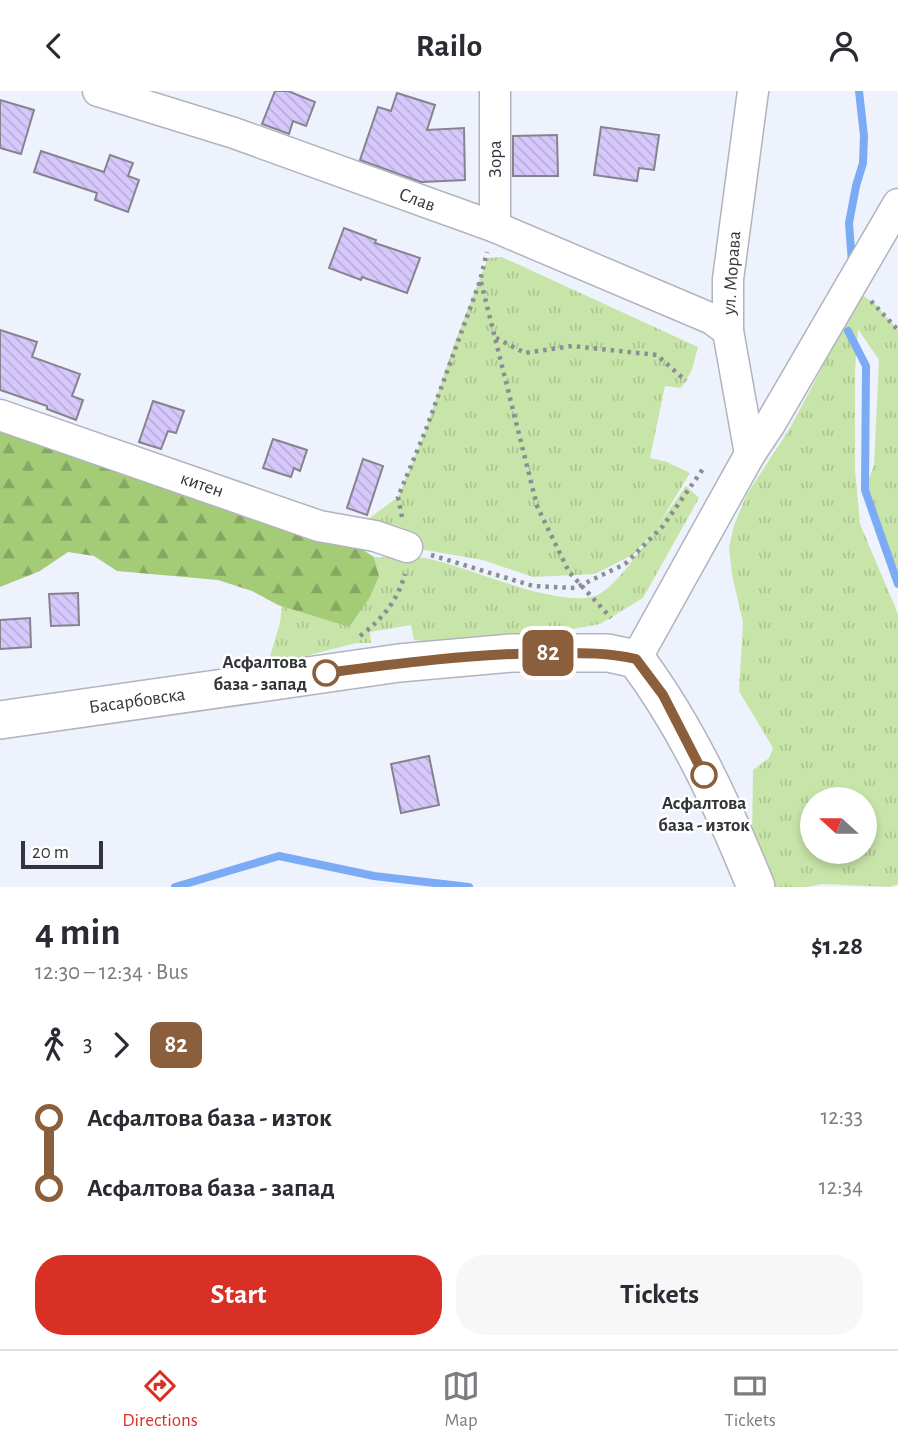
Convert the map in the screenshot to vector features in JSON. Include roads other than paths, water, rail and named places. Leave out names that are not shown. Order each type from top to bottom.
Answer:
[{"type":"street","name":"Слав","points":[[98,91],[234,133],[495,227],[712,319],[728,331]]},
{"type":"street","name":"Зора","points":[[495,91],[495,227]]},
{"type":"street","name":"ул. Морава","points":[[750,454],[728,331],[728,279],[752,91]]},
{"type":"street","points":[[756,887],[732,829],[663,695],[618,643],[770,424],[898,204]]},
{"type":"street","name":"китен","points":[[0,415],[319,526],[375,536],[407,547]]},
{"type":"street","name":"Басарбовска","points":[[0,720],[399,663],[618,643]]},
{"type":"waterway","points":[[852,263],[849,223],[863,163],[864,136],[859,91]]},
{"type":"waterway","points":[[848,331],[866,366],[865,490],[898,584]]},
{"type":"waterway","points":[[175,887],[279,856],[374,876],[469,887]]},
{"type":"place","name":"Асфалтова база - запад","points":[[326,673]]},
{"type":"place","name":"Асфалтова база - изток","points":[[704,775]]}]
